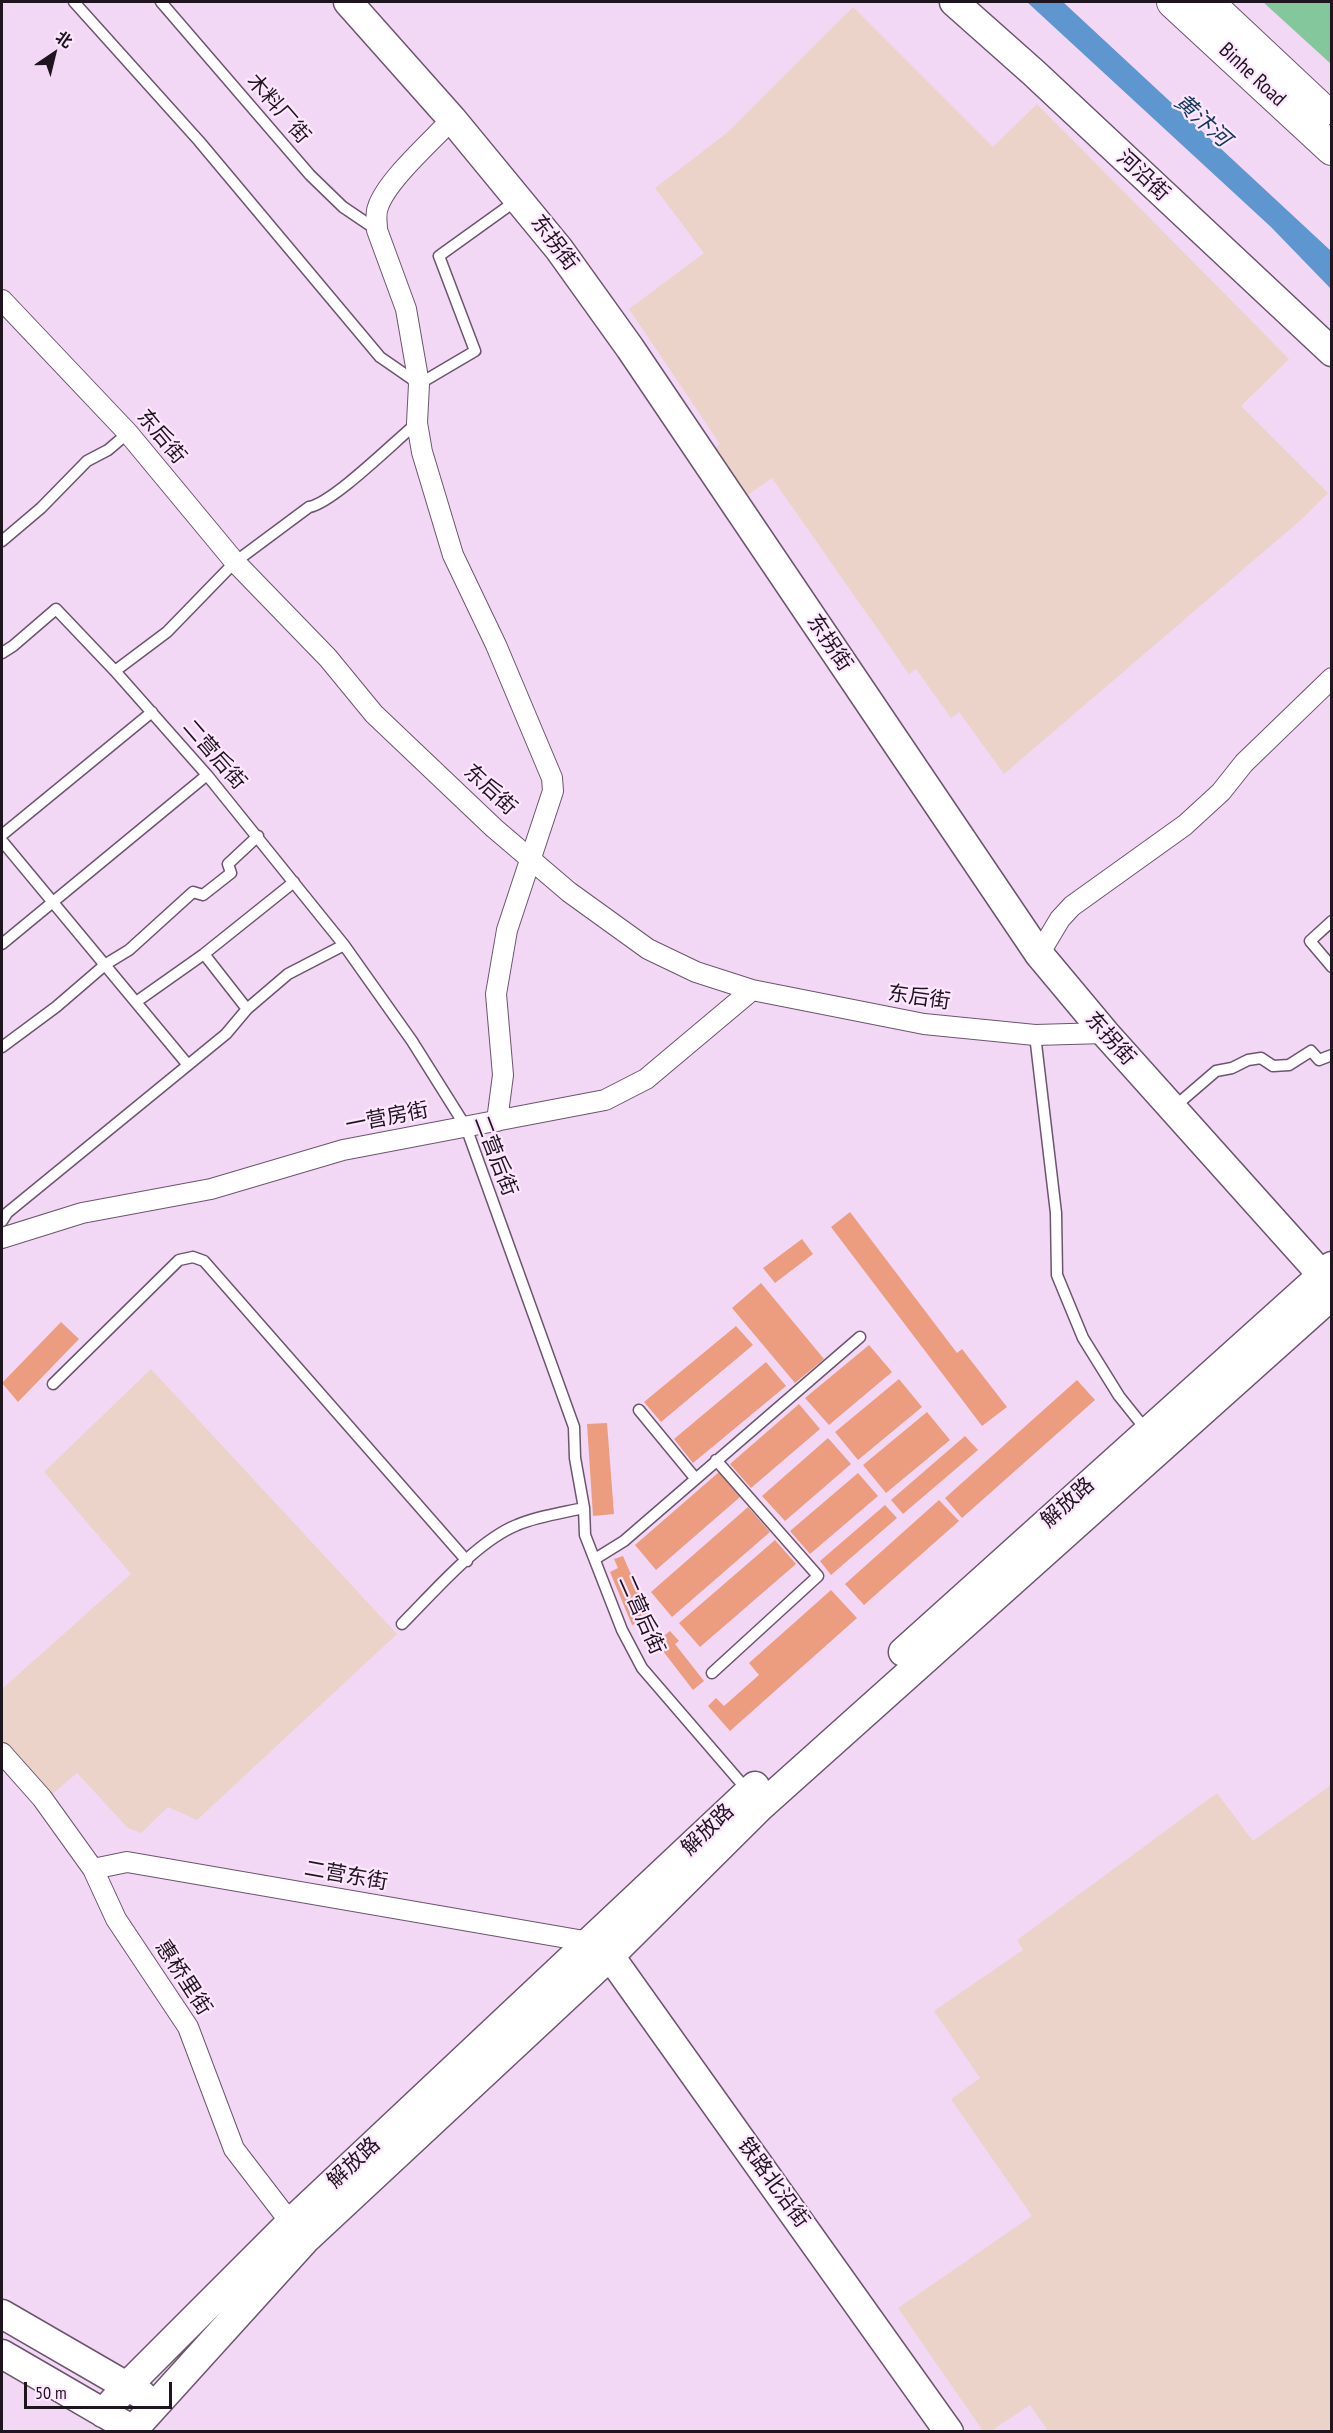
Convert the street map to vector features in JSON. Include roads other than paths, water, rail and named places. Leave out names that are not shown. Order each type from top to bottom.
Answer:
[{"type":"main road","name":"东拐街","points":[[348,2],[520,198],[559,249],[630,348],[1039,954],[1105,1033],[1329,1280]]},
{"type":"main road","name":"河沿街","points":[[954,2],[1034,73],[1332,352]]},
{"type":"main road","name":"Binhe Road","points":[[1173,2],[1332,149]]},
{"type":"main road","name":"Binhe Road","points":[[1207,2],[1332,119]]},
{"type":"main road","name":"解放路","points":[[600,1949],[748,1791],[1148,1432],[1329,1280]]},
{"type":"main road","name":"解放路","points":[[297,2232],[133,2430],[103,2413],[127,2386],[297,2232],[600,1949],[760,1807],[1329,1280]]},
{"type":"main road","name":"铁路北沿街","points":[[600,1949],[949,2432]]},
{"type":"main road","points":[[2,2314],[157,2403]]},
{"type":"main road","points":[[2,2354],[103,2413]]},
{"type":"street","points":[[452,119],[393,183],[376,209],[377,230],[406,309],[419,384],[417,423],[422,452],[453,555],[496,645],[552,778],[553,791],[507,930],[496,994],[503,1075],[496,1121]]},
{"type":"street","name":"东后街","points":[[2,300],[128,433],[235,562],[328,658],[374,714],[494,828],[569,892],[648,949],[696,972],[752,990],[924,1024],[1035,1035],[1105,1033]]},
{"type":"street","points":[[1039,954],[1060,919],[1072,906],[1185,825],[1221,792],[1244,763],[1332,678]]},
{"type":"street","name":"一营房街","points":[[2,1238],[82,1213],[211,1189],[343,1150],[605,1100],[645,1079],[752,990]]},
{"type":"street","name":"惠桥里街","points":[[2,1753],[42,1798],[93,1869],[116,1919],[188,2027],[234,2149],[297,2232]]},
{"type":"street","name":"二营东街","points":[[93,1869],[127,1862],[600,1949]]},
{"type":"lane","points":[[74,2],[199,141],[380,357],[419,384],[476,351],[439,256],[520,198]]},
{"type":"lane","name":"木料厂街","points":[[160,2],[310,175],[343,207],[377,230]]},
{"type":"lane","points":[[115,671],[167,632],[235,562],[309,507],[318,505],[336,492],[417,423]]},
{"type":"lane","points":[[2,541],[41,508],[87,461],[108,450],[128,433]]},
{"type":"lane","name":"二营后街","points":[[2,652],[13,646],[56,609],[152,712],[258,836],[344,945],[412,1041],[466,1127],[574,1426],[575,1458],[584,1508],[585,1535],[622,1630],[642,1668],[748,1791]]},
{"type":"lane","points":[[2,835],[152,712]]},
{"type":"lane","points":[[2,944],[207,775]]},
{"type":"lane","points":[[2,1047],[56,1007],[106,964],[129,950],[193,892],[203,895],[231,873],[228,864],[258,836]]},
{"type":"lane","points":[[2,841],[188,1065]]},
{"type":"lane","points":[[136,1002],[204,954],[294,882]]},
{"type":"lane","points":[[1332,921],[1310,941],[1332,967]]},
{"type":"lane","points":[[2,1221],[7,1213],[226,1034],[247,1009],[288,974],[344,945]]},
{"type":"lane","points":[[204,954],[247,1009]]},
{"type":"lane","points":[[1035,1035],[1056,1213],[1057,1275],[1083,1338],[1119,1396],[1148,1432]]},
{"type":"lane","points":[[1173,1109],[1216,1071],[1232,1068],[1248,1060],[1261,1058],[1273,1066],[1289,1065],[1311,1051],[1319,1059],[1332,1055]]},
{"type":"lane","points":[[53,1384],[179,1260],[193,1257],[204,1261],[467,1561]]},
{"type":"lane","points":[[594,1559],[624,1541],[860,1337]]},
{"type":"lane","points":[[639,1410],[695,1479]]},
{"type":"lane","points":[[712,1673],[818,1576],[716,1460]]},
{"type":"lane","points":[[402,1624],[467,1561],[500,1533],[517,1525],[584,1508]]},
{"type":"water","points":[[1027,2],[1063,2],[1331,251],[1331,289],[1271,227]]},
{"type":"water label","name":"黄汴河","points":[[1202,121]]}]
